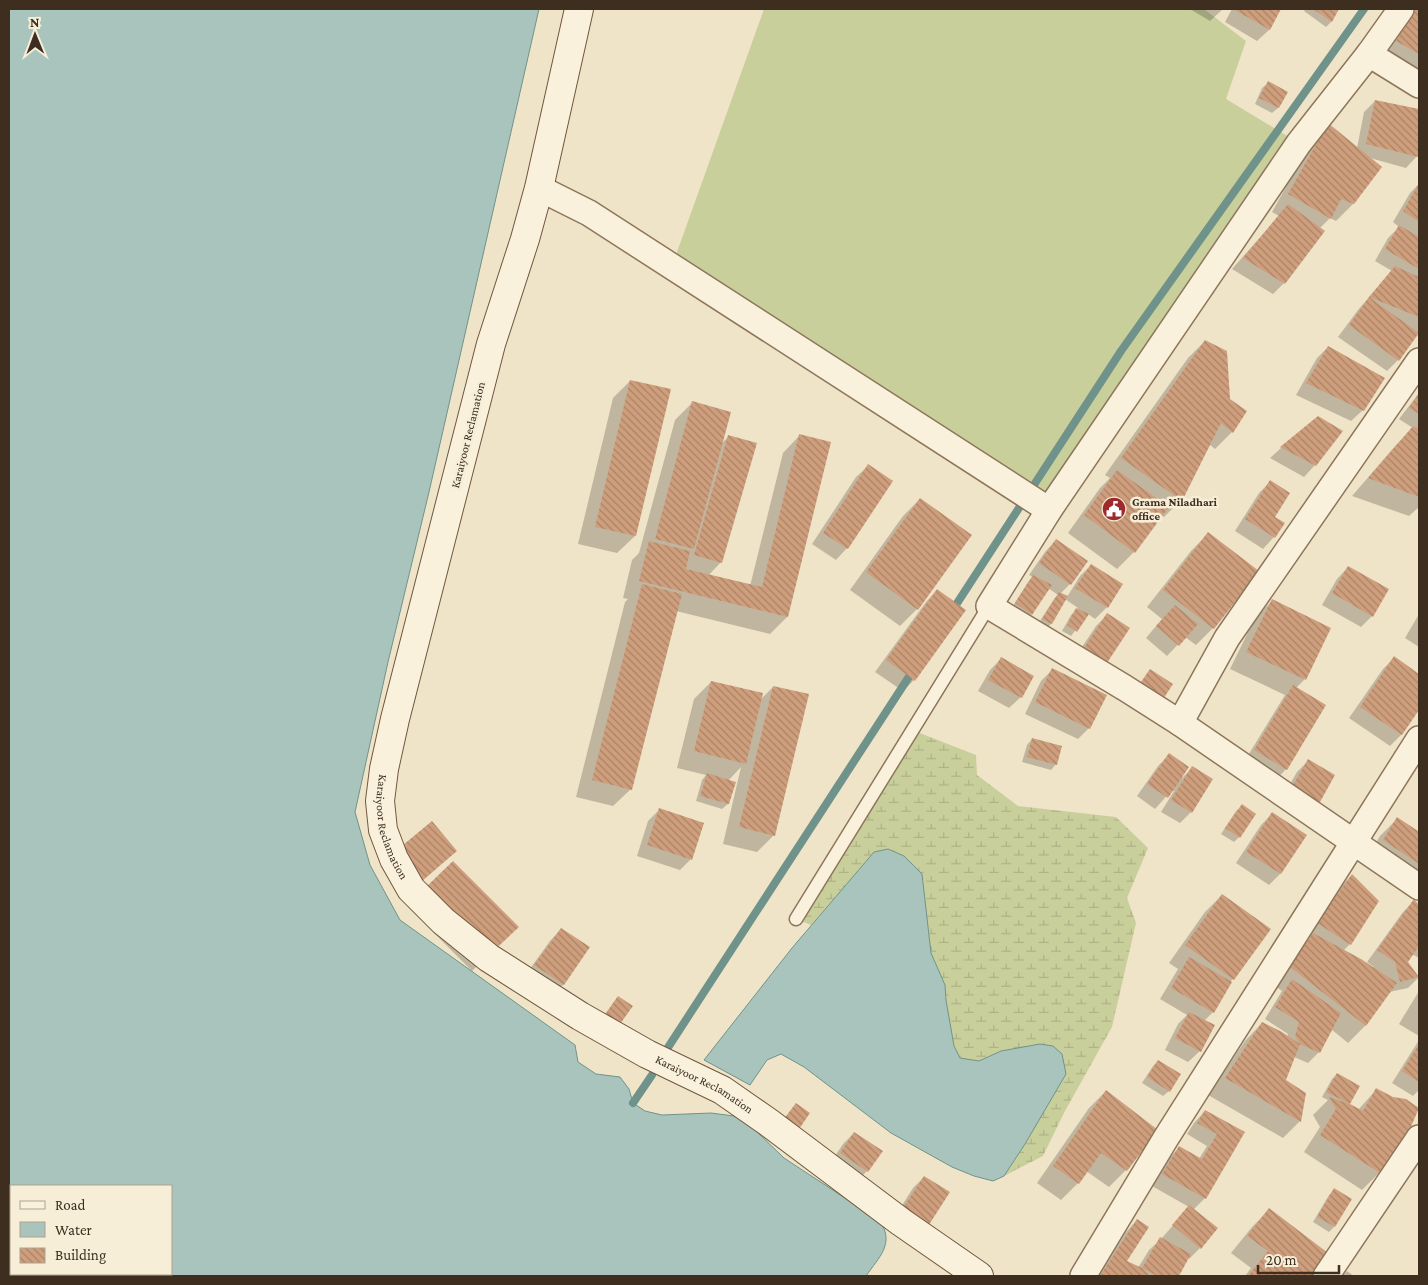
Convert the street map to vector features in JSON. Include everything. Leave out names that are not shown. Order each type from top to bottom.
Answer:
[{"type":"main road","name":"Karaiyoor Reclamation","points":[[579,9],[539,188],[525,239],[491,344],[395,718],[384,769],[380,801],[383,830],[394,859],[411,889],[443,921],[488,958],[580,1016],[639,1049],[722,1090],[768,1122],[879,1207],[979,1276]]},
{"type":"street","points":[[1401,9],[1369,54],[1299,143],[1050,510],[988,606],[1180,723],[1419,887]]},
{"type":"street","points":[[1369,54],[1419,85]]},
{"type":"street","points":[[539,188],[598,218],[1050,510]]},
{"type":"street","points":[[1180,723],[1227,638],[1419,361]]},
{"type":"street","points":[[1083,1276],[1166,1138],[1419,739]]},
{"type":"street","points":[[1326,1276],[1419,1138]]},
{"type":"lane","points":[[796,919],[988,606]]},
{"type":"green space","points":[[764,9],[1204,9],[1246,41],[1226,99],[1299,143],[1049,510],[672,266]]},
{"type":"green space","points":[[912,730],[976,755],[977,775],[1018,806],[1116,817],[1148,848],[1127,898],[1136,923],[1112,1027],[1065,1111],[1043,1156],[1004,1176],[1025,1144],[1001,1051],[979,1061],[960,1059],[954,1046],[945,985],[931,953],[922,874],[904,856],[888,849],[874,852],[811,925],[796,919]]},
{"type":"water","points":[[9,9],[539,9],[355,812],[370,865],[400,920],[575,1045],[578,1062],[596,1074],[620,1077],[629,1089],[633,1103],[645,1111],[662,1115],[711,1113],[734,1116],[751,1126],[784,1158],[880,1221],[884,1229],[886,1244],[866,1276],[9,1276]]},
{"type":"water","points":[[888,849],[904,856],[922,874],[931,953],[945,985],[954,1046],[960,1058],[979,1061],[1001,1051],[1040,1044],[1053,1046],[1062,1054],[1066,1074],[1004,1176],[993,1181],[952,1167],[891,1133],[804,1067],[781,1054],[767,1060],[750,1085],[704,1060],[792,948],[874,852]]},
{"type":"building","points":[[1236,9],[1281,9],[1270,30]]},
{"type":"building","points":[[1313,9],[1339,9],[1332,22]]},
{"type":"building","points":[[1415,9],[1419,9],[1419,54],[1396,41]]},
{"type":"building","points":[[1268,81],[1288,92],[1279,108],[1259,98]]},
{"type":"building","points":[[1375,100],[1419,109],[1418,157],[1366,144]]},
{"type":"building","points":[[1328,123],[1382,167],[1354,204],[1341,199],[1331,219],[1288,194]]},
{"type":"building","points":[[1419,183],[1419,222],[1403,211]]},
{"type":"building","points":[[1288,204],[1325,231],[1285,284],[1243,258]]},
{"type":"building","points":[[1399,225],[1419,237],[1419,269],[1385,249]]},
{"type":"building","points":[[1395,266],[1419,277],[1419,317],[1369,297]]},
{"type":"building","points":[[1369,297],[1419,333],[1399,361],[1349,325]]},
{"type":"building","points":[[1205,340],[1227,351],[1230,399],[1247,411],[1233,433],[1221,423],[1182,501],[1121,458]]},
{"type":"building","points":[[1328,346],[1385,378],[1364,411],[1306,383]]},
{"type":"building","points":[[630,380],[671,389],[636,536],[595,527]]},
{"type":"building","points":[[1419,393],[1419,414],[1409,408]]},
{"type":"building","points":[[692,401],[731,412],[694,549],[655,539]]},
{"type":"building","points":[[1318,416],[1343,431],[1316,466],[1280,447]]},
{"type":"building","points":[[1413,426],[1419,429],[1419,497],[1368,478]]},
{"type":"building","points":[[799,434],[831,442],[788,617],[639,581],[649,541],[690,551],[686,569],[762,587]]},
{"type":"building","points":[[728,435],[757,443],[722,563],[694,555]]},
{"type":"building","points":[[868,464],[893,481],[848,549],[823,533]]},
{"type":"building","points":[[1117,470],[1169,507],[1135,553],[1084,515]]},
{"type":"building","points":[[1270,480],[1290,493],[1275,517],[1285,523],[1275,538],[1245,519]]},
{"type":"building","points":[[920,498],[972,535],[918,610],[866,572]]},
{"type":"building","points":[[1208,532],[1259,571],[1214,629],[1163,590]]},
{"type":"building","points":[[1056,539],[1088,561],[1071,585],[1039,563]]},
{"type":"building","points":[[1091,564],[1123,584],[1108,608],[1075,588]]},
{"type":"building","points":[[1348,566],[1389,589],[1373,617],[1332,593]]},
{"type":"building","points":[[1033,575],[1052,585],[1032,615],[1015,603]]},
{"type":"building","points":[[642,584],[682,594],[632,790],[592,780]]},
{"type":"building","points":[[937,589],[966,610],[915,681],[886,660]]},
{"type":"building","points":[[1059,592],[1068,596],[1052,624],[1042,619]]},
{"type":"building","points":[[1272,599],[1331,628],[1306,680],[1246,652]]},
{"type":"building","points":[[1175,605],[1198,624],[1179,646],[1156,626]]},
{"type":"building","points":[[1076,608],[1089,614],[1077,632],[1067,625]]},
{"type":"building","points":[[1107,613],[1130,628],[1103,669],[1080,654]]},
{"type":"building","points":[[1394,656],[1419,674],[1419,710],[1402,735],[1360,707]]},
{"type":"building","points":[[1001,657],[1034,676],[1022,698],[988,680]]},
{"type":"building","points":[[1052,668],[1107,695],[1090,729],[1035,702]]},
{"type":"building","points":[[1150,669],[1173,684],[1158,707],[1134,692]]},
{"type":"building","points":[[711,681],[763,693],[746,764],[694,751]]},
{"type":"building","points":[[1293,685],[1326,705],[1287,770],[1254,750]]},
{"type":"building","points":[[773,686],[809,694],[775,836],[739,827]]},
{"type":"building","points":[[1032,738],[1062,746],[1057,765],[1027,757]]},
{"type":"building","points":[[1169,753],[1189,767],[1168,798],[1147,784]]},
{"type":"building","points":[[1308,759],[1335,775],[1320,802],[1292,787]]},
{"type":"building","points":[[1192,766],[1213,779],[1192,813],[1171,800]]},
{"type":"building","points":[[707,773],[736,782],[729,804],[700,796]]},
{"type":"building","points":[[1242,804],[1256,814],[1240,838],[1225,828]]},
{"type":"building","points":[[659,808],[704,823],[692,860],[647,845]]},
{"type":"building","points":[[1272,812],[1307,835],[1281,874],[1246,852]]},
{"type":"building","points":[[1397,817],[1419,830],[1419,864],[1383,840]]},
{"type":"building","points":[[432,821],[457,851],[423,880],[397,850]]},
{"type":"building","points":[[453,861],[519,927],[489,955],[424,889]]},
{"type":"building","points":[[1352,874],[1379,901],[1351,945],[1317,923]]},
{"type":"building","points":[[1222,894],[1271,929],[1234,980],[1185,945]]},
{"type":"building","points":[[1414,899],[1419,905],[1419,946],[1408,962],[1419,977],[1400,982],[1395,962],[1377,950]]},
{"type":"building","points":[[561,928],[590,947],[564,985],[534,965]]},
{"type":"building","points":[[1313,933],[1361,959],[1397,983],[1366,1026],[1290,967]]},
{"type":"building","points":[[1189,957],[1232,982],[1214,1013],[1171,988]]},
{"type":"building","points":[[1292,979],[1341,1013],[1320,1053],[1300,1044],[1295,1036],[1299,1022],[1275,1007]]},
{"type":"building","points":[[618,996],[633,1006],[615,1031],[601,1020]]},
{"type":"building","points":[[1189,1012],[1215,1025],[1201,1052],[1175,1038]]},
{"type":"building","points":[[1262,1022],[1300,1044],[1286,1080],[1306,1093],[1301,1122],[1225,1078]]},
{"type":"building","points":[[1419,1044],[1419,1082],[1402,1071]]},
{"type":"building","points":[[1158,1060],[1181,1074],[1170,1092],[1147,1077]]},
{"type":"building","points":[[1337,1073],[1360,1086],[1350,1104],[1326,1092]]},
{"type":"building","points":[[1376,1088],[1393,1097],[1406,1099],[1419,1108],[1410,1129],[1380,1173],[1320,1135],[1336,1109],[1329,1097],[1350,1104],[1363,1111]]},
{"type":"building","points":[[1106,1090],[1158,1130],[1127,1171],[1101,1153],[1079,1184],[1053,1166]]},
{"type":"building","points":[[796,1103],[810,1113],[795,1135],[780,1124]]},
{"type":"building","points":[[1205,1110],[1245,1132],[1206,1199],[1162,1174],[1179,1146],[1202,1159],[1217,1134],[1197,1123]]},
{"type":"building","points":[[854,1132],[883,1151],[868,1172],[840,1153]]},
{"type":"building","points":[[924,1176],[950,1192],[925,1231],[899,1214]]},
{"type":"building","points":[[1334,1188],[1352,1199],[1335,1227],[1317,1217]]},
{"type":"building","points":[[1189,1205],[1218,1228],[1201,1249],[1172,1225]]},
{"type":"building","points":[[1269,1208],[1328,1253],[1311,1276],[1248,1276],[1268,1251],[1247,1236]]},
{"type":"building","points":[[1137,1219],[1149,1227],[1127,1261],[1142,1268],[1150,1276],[1100,1276]]},
{"type":"building","points":[[1160,1237],[1191,1254],[1179,1276],[1157,1276],[1142,1268]]},
{"type":"waterway","points":[[952,611],[1121,351],[1364,9]]},
{"type":"waterway","points":[[667,1049],[914,669]]},
{"type":"waterway","points":[[633,1103],[652,1075]]},
{"type":"place","name":"Grama Niladhari office","points":[[1114,509]]}]
